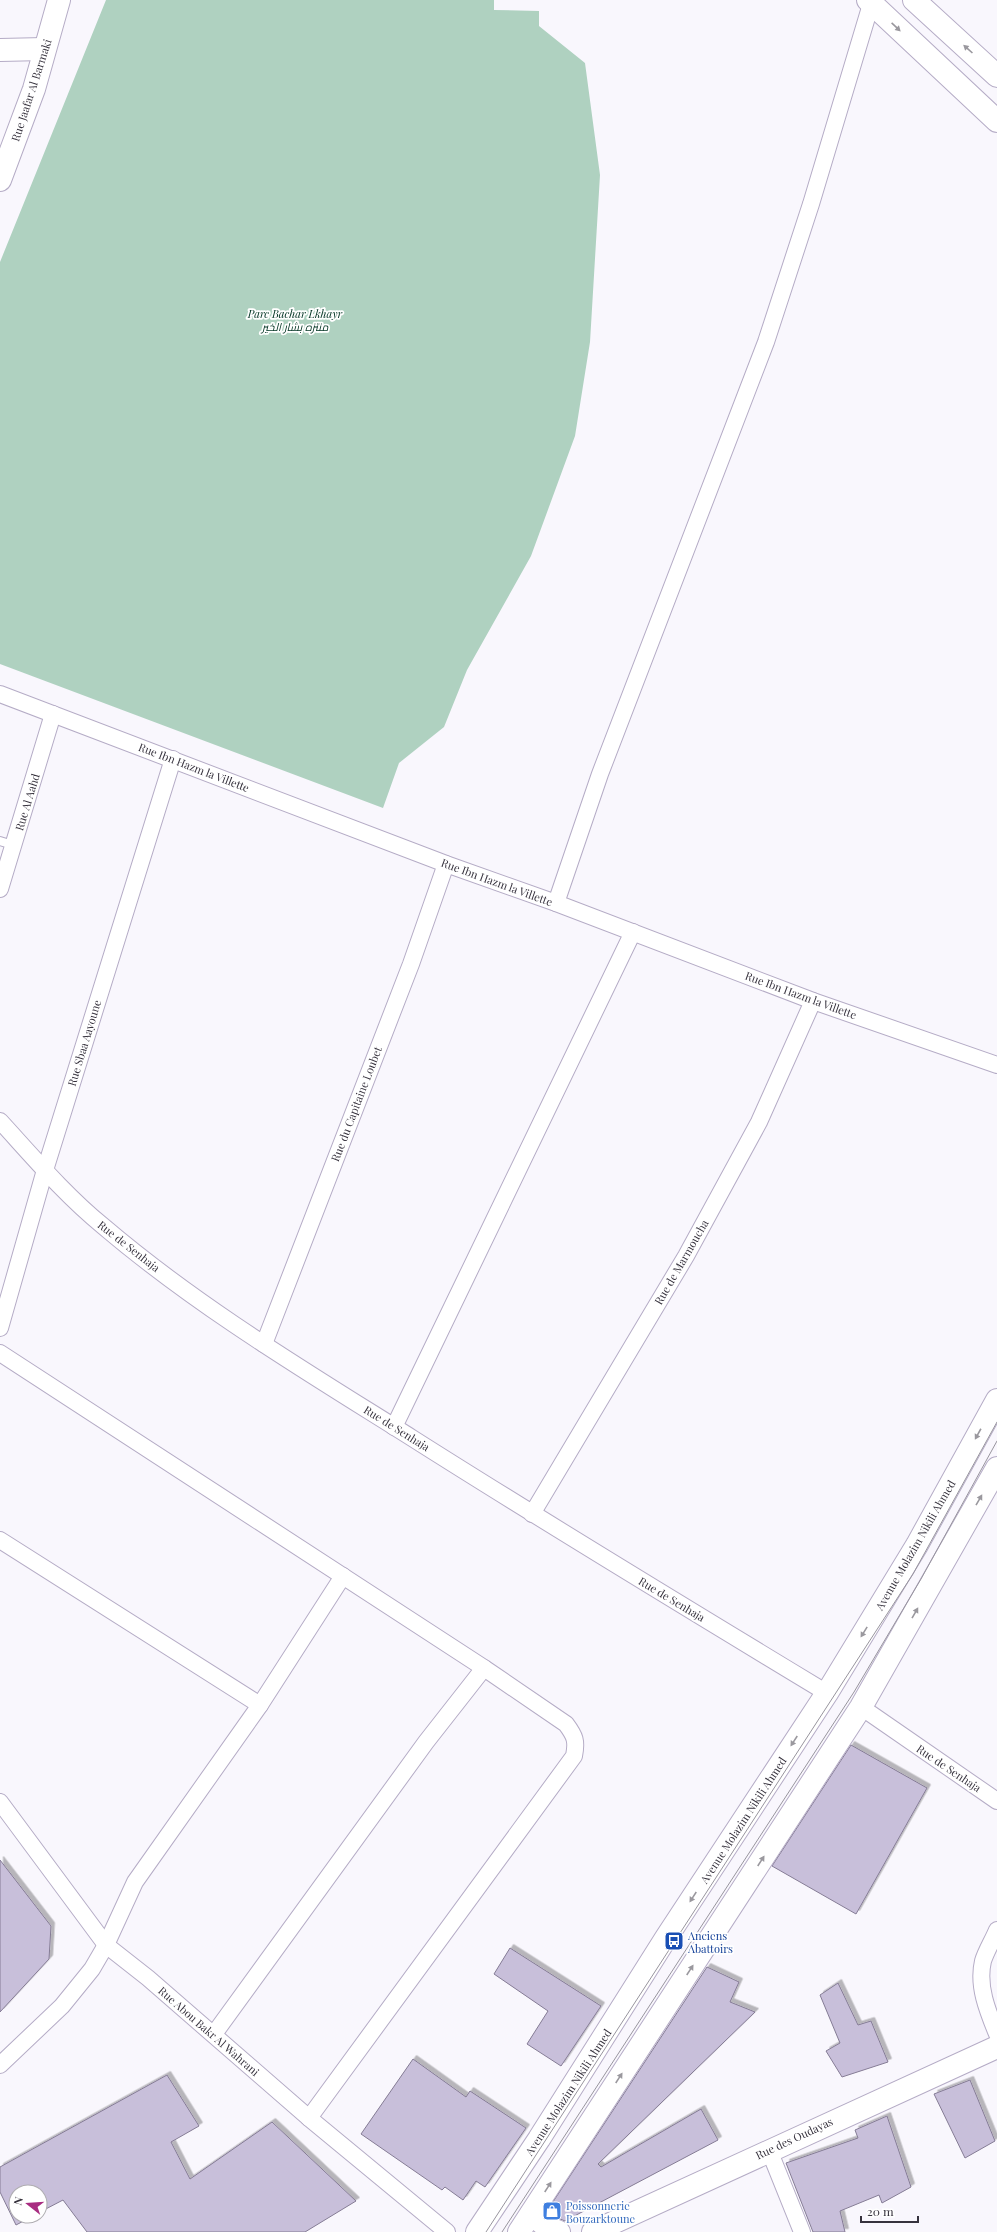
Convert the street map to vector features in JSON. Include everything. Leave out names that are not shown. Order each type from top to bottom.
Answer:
[{"type":"street","name":"Rue Jaafar Al Barmaki","points":[[0,180],[34,89],[59,0]]},
{"type":"street","points":[[914,0],[997,76]]},
{"type":"street","points":[[556,903],[603,767],[766,342],[813,196],[870,2],[997,121]]},
{"type":"street","points":[[0,50],[44,50]]},
{"type":"street","name":"Rue Ibn Hazm la Villette","points":[[0,694],[446,864],[556,903],[813,1001],[997,1065]]},
{"type":"street","name":"Rue Al Aahd","points":[[0,890],[7,843],[53,714]]},
{"type":"street","name":"Rue Sbaa Aayoune","points":[[0,1328],[45,1170],[173,759]]},
{"type":"street","name":"Rue du Capitaine Loubet","points":[[264,1344],[411,964],[446,864]]},
{"type":"street","points":[[394,1427],[633,932]]},
{"type":"street","name":"Rue de Marmoucha","points":[[532,1514],[686,1256],[759,1122],[813,1001]]},
{"type":"street","name":"Rue de Senhaja","points":[[0,1121],[45,1170],[91,1216],[134,1252],[264,1344],[532,1514],[826,1692]]},
{"type":"street","points":[[0,1353],[484,1668],[566,1724],[575,1735],[576,1744],[574,1756],[309,2118]]},
{"type":"street","name":"Avenue Molazim Nikili Ahmed","points":[[477,2232],[826,1692],[917,1545],[997,1400]]},
{"type":"street","points":[[519,2232],[861,1707],[997,1468]]},
{"type":"street","points":[[0,1540],[260,1705]]},
{"type":"street","points":[[0,2066],[62,2006],[92,1969],[106,1945],[135,1882],[260,1705],[343,1576]]},
{"type":"street","points":[[214,2034],[426,1742],[484,1668]]},
{"type":"street","name":"Rue de Senhaja","points":[[861,1707],[997,1801]]},
{"type":"street","name":"Rue Abou Bakr Al Wahrani","points":[[0,1802],[106,1945],[214,2034],[309,2118],[447,2232]]},
{"type":"street","points":[[997,1930],[983,1961],[982,1981],[986,2008],[997,2034]]},
{"type":"street","name":"Rue des Oudayas","points":[[593,2232],[997,2046]]},
{"type":"street","points":[[769,2150],[802,2232]]},
{"type":"street","points":[[531,2214],[547,2227],[559,2232]]},
{"type":"green space","name":"Parc Bachar Lkhayr منتزه بشار الخير","points":[[106,0],[494,0],[494,10],[539,11],[539,26],[585,63],[600,175],[590,342],[575,436],[531,556],[467,670],[444,727],[399,763],[383,808],[0,664],[0,262]]},
{"type":"building","points":[[851,1745],[927,1788],[856,1914],[772,1866]]},
{"type":"building","points":[[0,1860],[51,1926],[49,1959],[0,2012]]},
{"type":"building","points":[[510,1948],[601,2006],[561,2066],[527,2044],[548,2011],[494,1974]]},
{"type":"building","points":[[707,1967],[739,1982],[730,2002],[755,2012],[598,2164],[601,2167],[701,2109],[718,2140],[565,2221],[553,2216],[547,2211]]},
{"type":"building","points":[[838,1983],[858,2025],[871,2021],[888,2062],[842,2077],[826,2051],[840,2043],[820,1995]]},
{"type":"building","points":[[413,2059],[466,2097],[470,2091],[526,2128],[485,2187],[476,2181],[463,2200],[445,2187],[442,2190],[361,2134]]},
{"type":"building","points":[[167,2075],[199,2126],[171,2142],[190,2179],[272,2122],[356,2201],[305,2232],[87,2232],[63,2200],[48,2208],[48,2184],[8,2184],[8,2208],[0,2192],[0,2167]]},
{"type":"building","points":[[970,2080],[995,2141],[965,2158],[934,2094]]},
{"type":"building","points":[[887,2116],[911,2187],[882,2203],[879,2195],[840,2211],[845,2232],[813,2232],[786,2163],[858,2138],[855,2130]]},
{"type":"tram line","points":[[486,2232],[913,1574],[997,1422]]},
{"type":"tram line","points":[[502,2232],[854,1692],[921,1579],[997,1441]]},
{"type":"place","name":"Anciens Abattoirs","points":[[674,1941]]},
{"type":"place","name":"Poissonnerie Bouzarktoune","points":[[552,2211]]}]
